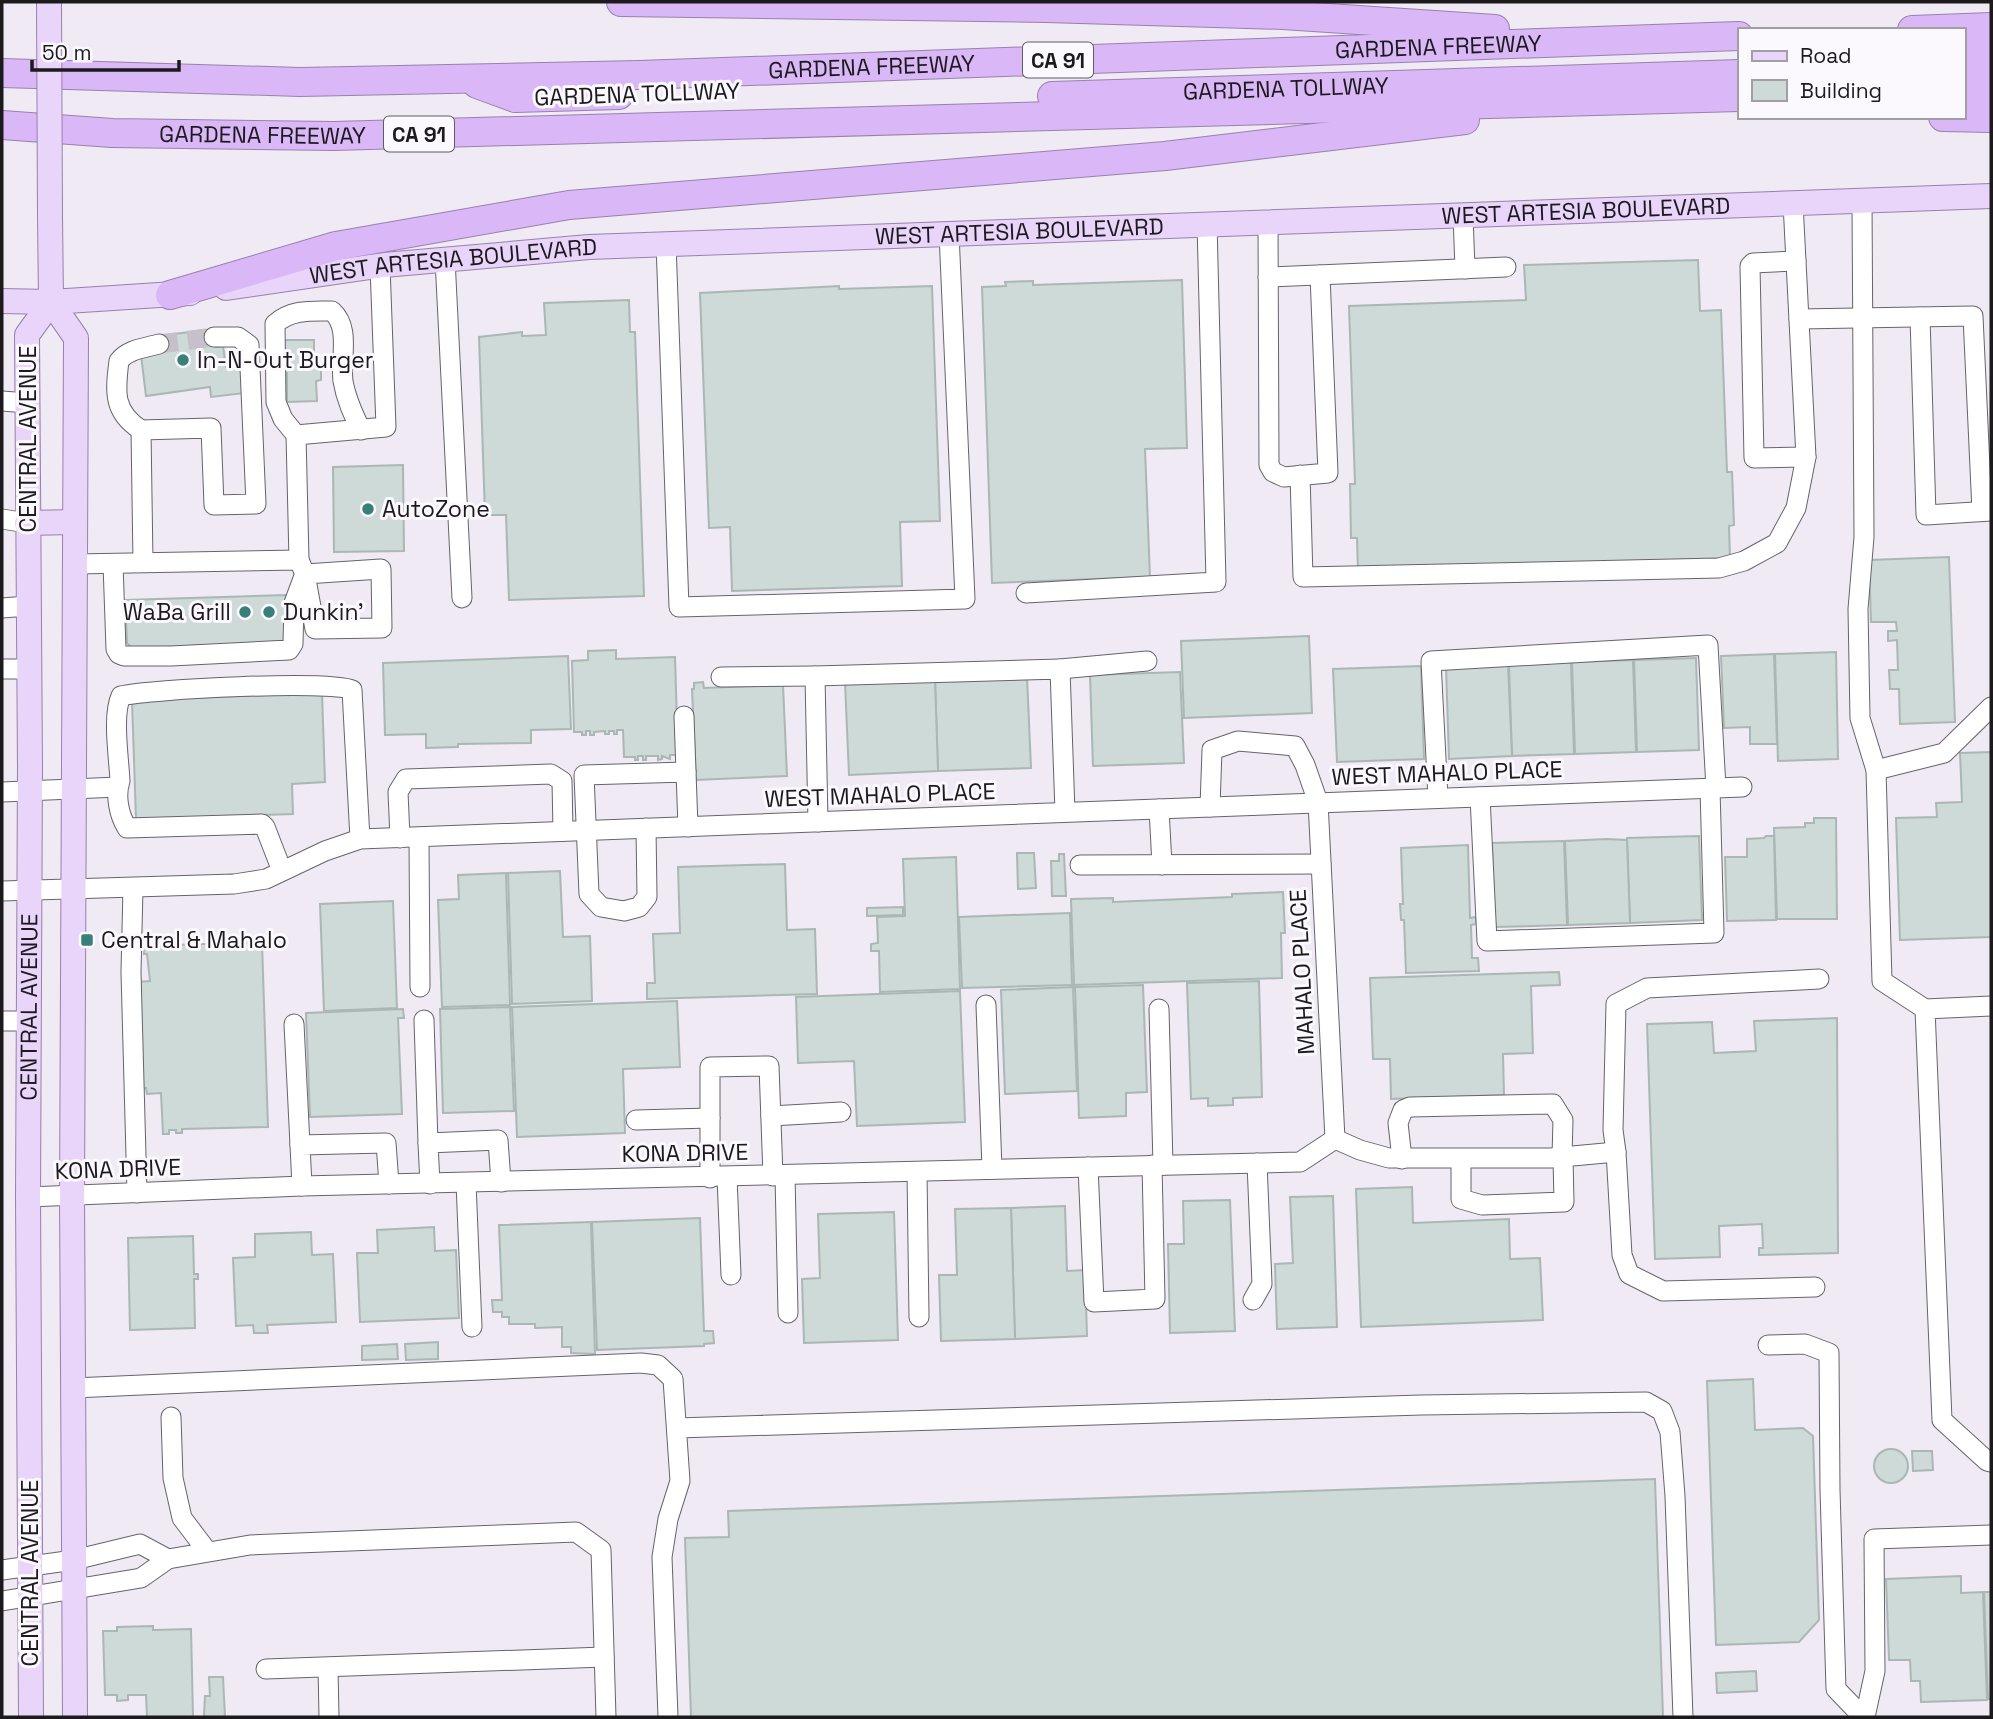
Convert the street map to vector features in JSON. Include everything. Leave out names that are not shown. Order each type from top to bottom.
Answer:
[{"type":"highway","points":[[621,2],[1046,8],[1283,15],[1655,39]]},
{"type":"highway","points":[[1965,36],[1991,26]]},
{"type":"highway","name":"GARDENA FREEWAY","points":[[2,73],[300,82],[461,79],[1738,36]]},
{"type":"highway","points":[[1965,39],[1991,47]]},
{"type":"highway","name":"GARDENA TOLLWAY","points":[[461,79],[515,98],[1738,55]]},
{"type":"highway","points":[[1965,68],[1991,67]]},
{"type":"highway","name":"GARDENA TOLLWAY","points":[[837,122],[884,101],[1738,74]]},
{"type":"highway","points":[[1965,92],[1991,92]]},
{"type":"highway","name":"GARDENA FREEWAY","points":[[2,125],[113,133],[334,136],[1738,97]]},
{"type":"highway","points":[[170,295],[336,246],[569,205],[1165,156],[1641,99]]},
{"type":"highway","points":[[1965,117],[1991,118]]},
{"type":"main road","points":[[49,2],[51,302]]},
{"type":"main road","name":"WEST ARTESIA BOULEVARD","points":[[2,301],[51,302],[170,295],[445,259],[666,243],[1991,196]]},
{"type":"main road","name":"CENTRAL AVENUE","points":[[31,1717],[27,335],[51,302],[76,338],[72,1196],[75,1717]]},
{"type":"main road","points":[[27,523],[75,522]]},
{"type":"street","points":[[1862,201],[1864,537],[1857,609],[1860,718],[1876,770],[1882,981],[1925,1009],[1991,1006]]},
{"type":"street","points":[[1300,475],[1303,577],[1720,568],[1744,561],[1777,543],[1796,508],[1806,457],[1793,203]]},
{"type":"street","points":[[1464,215],[1465,269]]},
{"type":"street","points":[[1268,222],[1269,465],[1273,472],[1284,477],[1328,473],[1320,275]]},
{"type":"street","points":[[1026,593],[1216,582],[1208,223]]},
{"type":"street","points":[[666,243],[679,607],[965,599],[949,233]]},
{"type":"street","points":[[445,259],[462,598]]},
{"type":"street","points":[[1796,261],[1753,263],[1750,266],[1754,458],[1806,457]]},
{"type":"street","points":[[296,435],[386,427],[380,266]]},
{"type":"street","points":[[1268,277],[1506,267]]},
{"type":"street","points":[[75,564],[143,562],[302,567],[382,569],[382,628],[315,629],[302,567],[296,435],[283,419],[276,402],[275,324],[282,317],[307,311],[332,311],[338,316],[343,326],[343,379],[349,405],[361,430]]},
{"type":"street","points":[[1799,319],[1973,316],[1987,511],[1926,515],[1920,317]]},
{"type":"street","points":[[159,344],[132,351],[119,361],[119,407],[127,421],[141,430],[211,428],[214,505],[256,504],[249,345],[238,337],[214,337]]},
{"type":"street","points":[[2,401],[27,402]]},
{"type":"street","points":[[141,430],[143,562]]},
{"type":"street","points":[[2,519],[27,523]]},
{"type":"street","points":[[113,564],[116,649],[124,656],[289,650],[293,644],[294,603],[302,567]]},
{"type":"street","points":[[2,608],[28,606]]},
{"type":"street","points":[[1438,798],[1432,661],[1708,645],[1714,933],[1487,941],[1480,797]]},
{"type":"street","points":[[721,677],[1060,668],[1147,661]]},
{"type":"street","points":[[2,669],[29,668]]},
{"type":"street","points":[[1060,668],[1065,812]]},
{"type":"street","points":[[815,676],[818,822]]},
{"type":"street","points":[[282,871],[262,824],[127,828],[122,820],[118,788],[120,781],[117,724],[118,700],[121,696],[192,689],[345,687],[352,690],[359,839]]},
{"type":"street","points":[[1876,770],[1944,753],[1991,707]]},
{"type":"street","points":[[684,716],[688,827]]},
{"type":"street","name":"MAHALO PLACE","points":[[1210,807],[1212,750],[1238,741],[1295,746],[1318,802],[1335,1139]]},
{"type":"street","points":[[646,828],[647,897],[639,907],[624,911],[601,907],[589,894],[583,775],[686,772]]},
{"type":"street","points":[[420,987],[410,837],[398,792],[406,779],[551,775],[562,781],[563,831]]},
{"type":"street","points":[[2,792],[118,788]]},
{"type":"street","name":"WEST MAHALO PLACE","points":[[2,891],[234,884],[266,878],[359,839],[1742,788]]},
{"type":"street","points":[[1160,809],[1163,864]]},
{"type":"street","points":[[1080,865],[1321,864]]},
{"type":"street","points":[[132,888],[132,1022],[137,1193]]},
{"type":"street","points":[[1815,1287],[1663,1291],[1629,1275],[1622,1255],[1614,1130],[1616,1004],[1647,988],[1819,979]]},
{"type":"street","points":[[986,1005],[992,1170]]},
{"type":"street","points":[[1088,1167],[1094,1302],[1155,1299],[1160,1009]]},
{"type":"street","points":[[1925,1009],[1942,1420],[1991,1462]]},
{"type":"street","points":[[424,1020],[430,1184]]},
{"type":"street","points":[[2,1021],[28,1021]]},
{"type":"street","points":[[294,1024],[302,1186]]},
{"type":"street","points":[[731,1275],[710,1118],[710,1067],[769,1066],[788,1313]]},
{"type":"street","points":[[1402,1159],[1398,1123],[1403,1110],[1410,1107],[1553,1104],[1563,1120],[1564,1202],[1482,1205],[1461,1199],[1461,1159]]},
{"type":"street","points":[[771,1116],[841,1112]]},
{"type":"street","points":[[636,1120],[710,1118]]},
{"type":"street","points":[[1335,1139],[1389,1158],[1402,1159],[1562,1157],[1616,1152]]},
{"type":"street","name":"KONA DRIVE","points":[[28,1197],[302,1186],[1300,1162],[1335,1139]]},
{"type":"street","points":[[428,1143],[498,1140],[500,1182]]},
{"type":"street","points":[[300,1145],[386,1143],[389,1184]]},
{"type":"street","points":[[1253,1300],[1262,1284],[1257,1163]]},
{"type":"street","points":[[917,1172],[919,1317]]},
{"type":"street","points":[[466,1183],[472,1326]]},
{"type":"street","points":[[1768,1345],[1805,1344],[1829,1353],[1836,1689],[1864,1717]]},
{"type":"street","points":[[73,1388],[641,1363],[658,1365],[673,1380],[680,1481],[668,1519],[662,1557],[668,1717]]},
{"type":"street","points":[[677,1428],[1408,1405],[1646,1402],[1662,1411],[1670,1432],[1676,1507],[1683,1717]]},
{"type":"street","points":[[170,1417],[173,1478],[182,1518],[207,1552]]},
{"type":"street","points":[[2,1601],[141,1578],[167,1559],[250,1545],[576,1532],[601,1550],[606,1717]]},
{"type":"street","points":[[1864,1717],[1875,1671],[1874,1539],[1991,1535]]},
{"type":"street","points":[[2,1570],[74,1560],[140,1544],[167,1559]]},
{"type":"street","points":[[266,1669],[604,1657]]},
{"type":"street","points":[[328,1668],[329,1717]]},
{"type":"building","points":[[1698,260],[1700,311],[1721,310],[1727,472],[1732,472],[1734,525],[1729,526],[1730,558],[1358,571],[1357,538],[1351,538],[1350,484],[1355,484],[1349,306],[1526,300],[1524,265]]},
{"type":"building","points":[[1182,280],[1187,448],[1145,449],[1150,577],[992,583],[982,287],[1006,286],[1005,282],[1033,281],[1033,285]]},
{"type":"building","points":[[839,286],[839,289],[932,286],[940,521],[900,522],[902,586],[732,591],[730,527],[709,528],[700,293]]},
{"type":"building","points":[[629,300],[630,332],[635,332],[644,596],[509,600],[506,515],[485,515],[479,337],[522,332],[522,336],[546,335],[544,303]]},
{"type":"building","name":"In-N-Out Burger","points":[[213,329],[216,347],[223,346],[226,367],[241,365],[245,393],[211,397],[210,387],[146,396],[141,355],[158,336]]},
{"type":"building","points":[[284,340],[314,340],[314,362],[309,363],[310,366],[321,366],[321,380],[316,381],[317,401],[287,402],[287,373],[283,373],[283,366],[286,365]]},
{"type":"building","name":"AutoZone","points":[[403,465],[404,551],[334,552],[333,467]]},
{"type":"building","points":[[1949,557],[1955,722],[1900,724],[1899,689],[1890,689],[1889,670],[1898,670],[1897,640],[1888,641],[1888,631],[1897,631],[1896,622],[1871,622],[1869,560]]},
{"type":"building","points":[[286,595],[287,637],[282,643],[132,648],[127,643],[125,600]]},
{"type":"building","points":[[1309,636],[1312,713],[1184,718],[1181,641]]},
{"type":"building","points":[[616,650],[616,659],[675,657],[678,755],[670,755],[670,759],[662,756],[662,759],[658,760],[658,756],[646,756],[646,760],[643,760],[643,756],[638,756],[638,760],[635,760],[635,757],[624,757],[623,730],[617,730],[617,734],[614,734],[614,731],[609,731],[609,734],[605,734],[605,731],[594,732],[594,735],[590,735],[590,731],[586,731],[586,735],[574,732],[572,661],[588,660],[588,651]]},
{"type":"building","points":[[1836,652],[1838,759],[1778,761],[1775,654]]},
{"type":"building","points":[[1774,654],[1777,744],[1750,744],[1750,727],[1724,728],[1721,656]]},
{"type":"building","points":[[568,656],[571,729],[531,730],[531,743],[458,744],[458,747],[426,748],[426,734],[385,735],[383,663]]},
{"type":"building","points":[[1696,658],[1699,750],[1637,752],[1634,660]]},
{"type":"building","points":[[1633,660],[1636,752],[1575,754],[1572,662]]},
{"type":"building","points":[[1571,662],[1574,754],[1512,756],[1509,665]]},
{"type":"building","points":[[1508,665],[1512,756],[1449,759],[1446,667]]},
{"type":"building","points":[[1421,666],[1424,759],[1337,762],[1333,669]]},
{"type":"building","points":[[1180,672],[1184,763],[1093,766],[1090,675]]},
{"type":"building","points":[[1027,676],[1031,768],[938,771],[935,680]]},
{"type":"building","points":[[935,680],[938,771],[849,775],[845,683]]},
{"type":"building","points":[[703,682],[704,688],[783,685],[787,776],[696,780],[692,689],[694,683]]},
{"type":"building","points":[[322,693],[325,782],[292,784],[293,814],[136,819],[132,700]]},
{"type":"building","points":[[1991,752],[1991,937],[1900,940],[1896,818],[1937,817],[1936,803],[1962,802],[1960,753]]},
{"type":"building","points":[[1814,818],[1836,818],[1837,919],[1777,919],[1774,828],[1805,827],[1805,823],[1814,823]]},
{"type":"building","points":[[1699,836],[1702,920],[1630,923],[1627,838]]},
{"type":"building","points":[[1774,836],[1776,920],[1727,921],[1725,857],[1747,857],[1747,839]]},
{"type":"building","points":[[1627,840],[1630,923],[1568,925],[1565,841]]},
{"type":"building","points":[[1564,841],[1567,925],[1495,927],[1492,843]]},
{"type":"building","points":[[1468,845],[1470,918],[1476,917],[1476,924],[1471,925],[1472,958],[1478,958],[1479,971],[1406,973],[1404,920],[1401,920],[1400,904],[1403,904],[1401,848]]},
{"type":"building","points":[[1017,853],[1034,853],[1036,888],[1018,889]]},
{"type":"building","points":[[1059,854],[1064,854],[1066,896],[1052,896],[1051,861],[1059,861]]},
{"type":"building","points":[[956,857],[960,989],[880,992],[879,951],[871,951],[871,944],[878,943],[877,917],[905,916],[903,859]]},
{"type":"building","points":[[785,864],[787,930],[815,929],[817,994],[647,999],[647,983],[655,983],[653,934],[680,933],[678,867]]},
{"type":"building","points":[[560,871],[563,937],[590,936],[592,1001],[512,1004],[508,873]]},
{"type":"building","points":[[506,873],[510,1005],[442,1007],[438,900],[459,899],[458,875]]},
{"type":"building","points":[[1283,892],[1285,933],[1281,933],[1282,978],[1074,985],[1071,899],[1113,898],[1113,902]]},
{"type":"building","points":[[393,901],[397,1008],[324,1011],[320,904]]},
{"type":"building","points":[[903,907],[903,915],[867,916],[867,908]]},
{"type":"building","points":[[1070,913],[1072,985],[962,988],[959,917]]},
{"type":"building","points":[[262,942],[268,1127],[182,1129],[182,1133],[169,1130],[169,1134],[163,1134],[161,1093],[147,1094],[146,1088],[141,1089],[137,982],[150,981],[144,946]]},
{"type":"building","points":[[1559,972],[1560,985],[1531,986],[1533,1053],[1503,1054],[1504,1095],[1391,1099],[1390,1059],[1373,1059],[1370,978]]},
{"type":"building","points":[[1259,981],[1262,1097],[1233,1098],[1233,1105],[1208,1106],[1208,1098],[1191,1099],[1187,983]]},
{"type":"building","points":[[1143,985],[1147,1092],[1126,1093],[1126,1116],[1079,1118],[1075,987]]},
{"type":"building","points":[[1073,987],[1077,1091],[1005,1094],[1001,990]]},
{"type":"building","points":[[960,991],[965,1122],[857,1126],[854,1061],[798,1063],[796,997]]},
{"type":"building","points":[[677,1001],[680,1067],[623,1069],[625,1133],[517,1137],[512,1007]]},
{"type":"building","points":[[510,1007],[514,1111],[443,1113],[440,1009]]},
{"type":"building","points":[[403,1009],[404,1018],[398,1018],[402,1114],[310,1117],[306,1013]]},
{"type":"building","points":[[1837,1018],[1838,1253],[1759,1255],[1759,1248],[1763,1248],[1762,1224],[1719,1226],[1720,1257],[1655,1259],[1647,1024],[1712,1022],[1714,1053],[1756,1051],[1754,1021]]},
{"type":"building","points":[[1412,1187],[1413,1223],[1509,1219],[1510,1259],[1540,1258],[1543,1320],[1361,1327],[1356,1189]]},
{"type":"building","points":[[1333,1196],[1337,1327],[1277,1329],[1275,1264],[1293,1263],[1290,1197]]},
{"type":"building","points":[[1230,1200],[1235,1331],[1170,1333],[1168,1244],[1184,1244],[1183,1201]]},
{"type":"building","points":[[1065,1206],[1067,1271],[1085,1270],[1087,1336],[1015,1339],[1011,1208]]},
{"type":"building","points":[[1011,1208],[1015,1339],[941,1341],[939,1275],[957,1275],[955,1209]]},
{"type":"building","points":[[894,1212],[898,1340],[804,1343],[802,1279],[820,1278],[818,1214]]},
{"type":"building","points":[[700,1218],[704,1331],[713,1331],[714,1343],[704,1346],[597,1350],[592,1222]]},
{"type":"building","points":[[591,1222],[595,1354],[571,1353],[571,1347],[562,1347],[562,1327],[535,1328],[535,1324],[509,1324],[509,1317],[502,1317],[502,1312],[493,1312],[492,1300],[502,1300],[499,1225]]},
{"type":"building","points":[[434,1227],[435,1251],[456,1250],[459,1318],[360,1322],[357,1253],[378,1253],[377,1230]]},
{"type":"building","points":[[311,1232],[312,1255],[333,1254],[336,1322],[267,1325],[268,1333],[254,1333],[253,1325],[236,1326],[233,1258],[255,1257],[255,1234]]},
{"type":"building","points":[[193,1236],[194,1274],[198,1274],[198,1279],[194,1279],[195,1328],[130,1330],[128,1238]]},
{"type":"building","points":[[438,1342],[438,1359],[406,1360],[405,1344]]},
{"type":"building","points":[[397,1344],[398,1359],[362,1360],[362,1346]]},
{"type":"building","points":[[1753,1379],[1755,1430],[1803,1428],[1813,1436],[1819,1620],[1799,1642],[1716,1645],[1707,1381]]},
{"type":"building","points":[[1891,1449],[1903,1454],[1908,1466],[1903,1478],[1891,1483],[1879,1478],[1874,1466],[1879,1454]]},
{"type":"building","points":[[1912,1451],[1932,1451],[1933,1470],[1913,1471]]},
{"type":"building","points":[[1655,1479],[1663,1717],[691,1717],[685,1538],[729,1537],[728,1511]]},
{"type":"building","points":[[1961,1576],[1961,1593],[1983,1592],[1987,1700],[1921,1702],[1920,1681],[1911,1681],[1910,1660],[1889,1660],[1886,1579]]},
{"type":"building","points":[[1984,1592],[1991,1592],[1991,1699],[1988,1699]]},
{"type":"building","points":[[153,1626],[153,1630],[191,1629],[193,1717],[147,1717],[146,1695],[128,1695],[128,1700],[117,1701],[117,1695],[105,1695],[103,1631],[117,1631],[117,1627]]},
{"type":"building","points":[[1756,1671],[1757,1691],[1717,1693],[1716,1673]]},
{"type":"building","points":[[209,1677],[223,1677],[225,1717],[204,1715],[205,1696],[210,1696]]},
{"type":"tunnel","points":[[159,344],[214,337]]},
{"type":"place","name":"In-N-Out Burger","points":[[183,360]]},
{"type":"place","name":"AutoZone","points":[[368,509]]},
{"type":"place","name":"WaBa Grill","points":[[245,612]]},
{"type":"place","name":"Dunkin'","points":[[269,612]]},
{"type":"place","name":"Central & Mahalo","points":[[87,940]]}]
